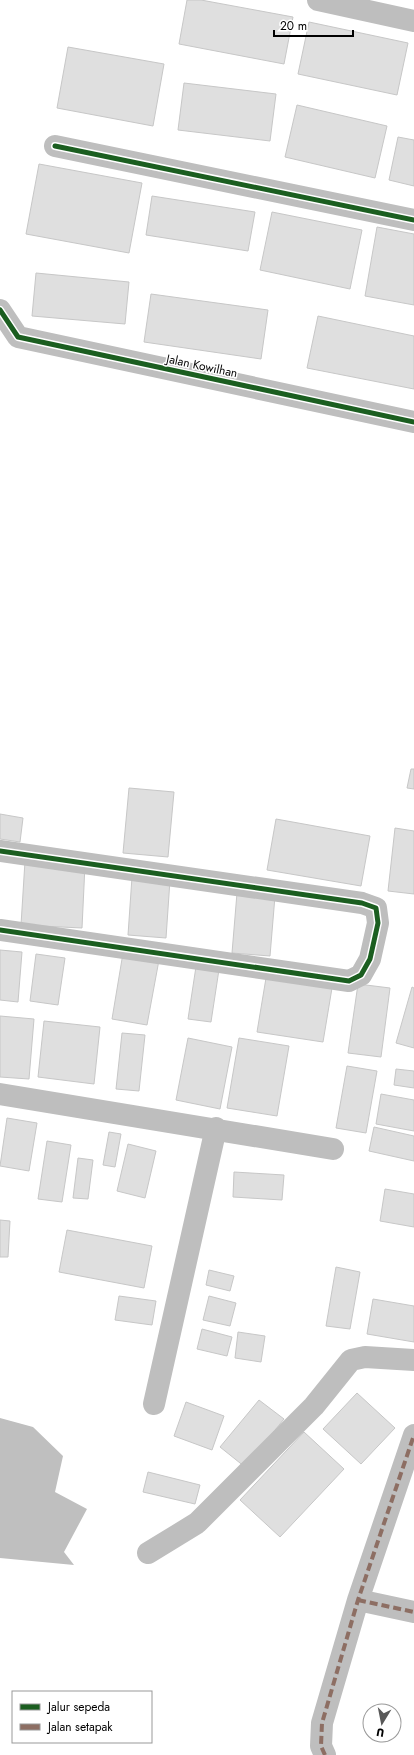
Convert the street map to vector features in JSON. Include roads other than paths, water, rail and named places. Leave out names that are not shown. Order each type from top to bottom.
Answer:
[{"type":"street","points":[[318,0],[414,21]]},
{"type":"street","points":[[55,146],[414,220]]},
{"type":"street","name":"Jalan Kowilhan","points":[[0,310],[9,340],[414,422]]},
{"type":"street","points":[[0,851],[362,903],[376,908],[378,923],[370,959],[361,975],[349,981],[0,930]]},
{"type":"street","points":[[0,1094],[216,1128],[334,1149]]},
{"type":"street","points":[[154,1404],[216,1128]]},
{"type":"street","points":[[148,1553],[197,1523],[314,1406],[351,1360],[365,1357],[414,1360]]},
{"type":"street","points":[[325,1755],[321,1746],[322,1723],[358,1600],[414,1435]]},
{"type":"street","points":[[358,1600],[414,1612]]}]
